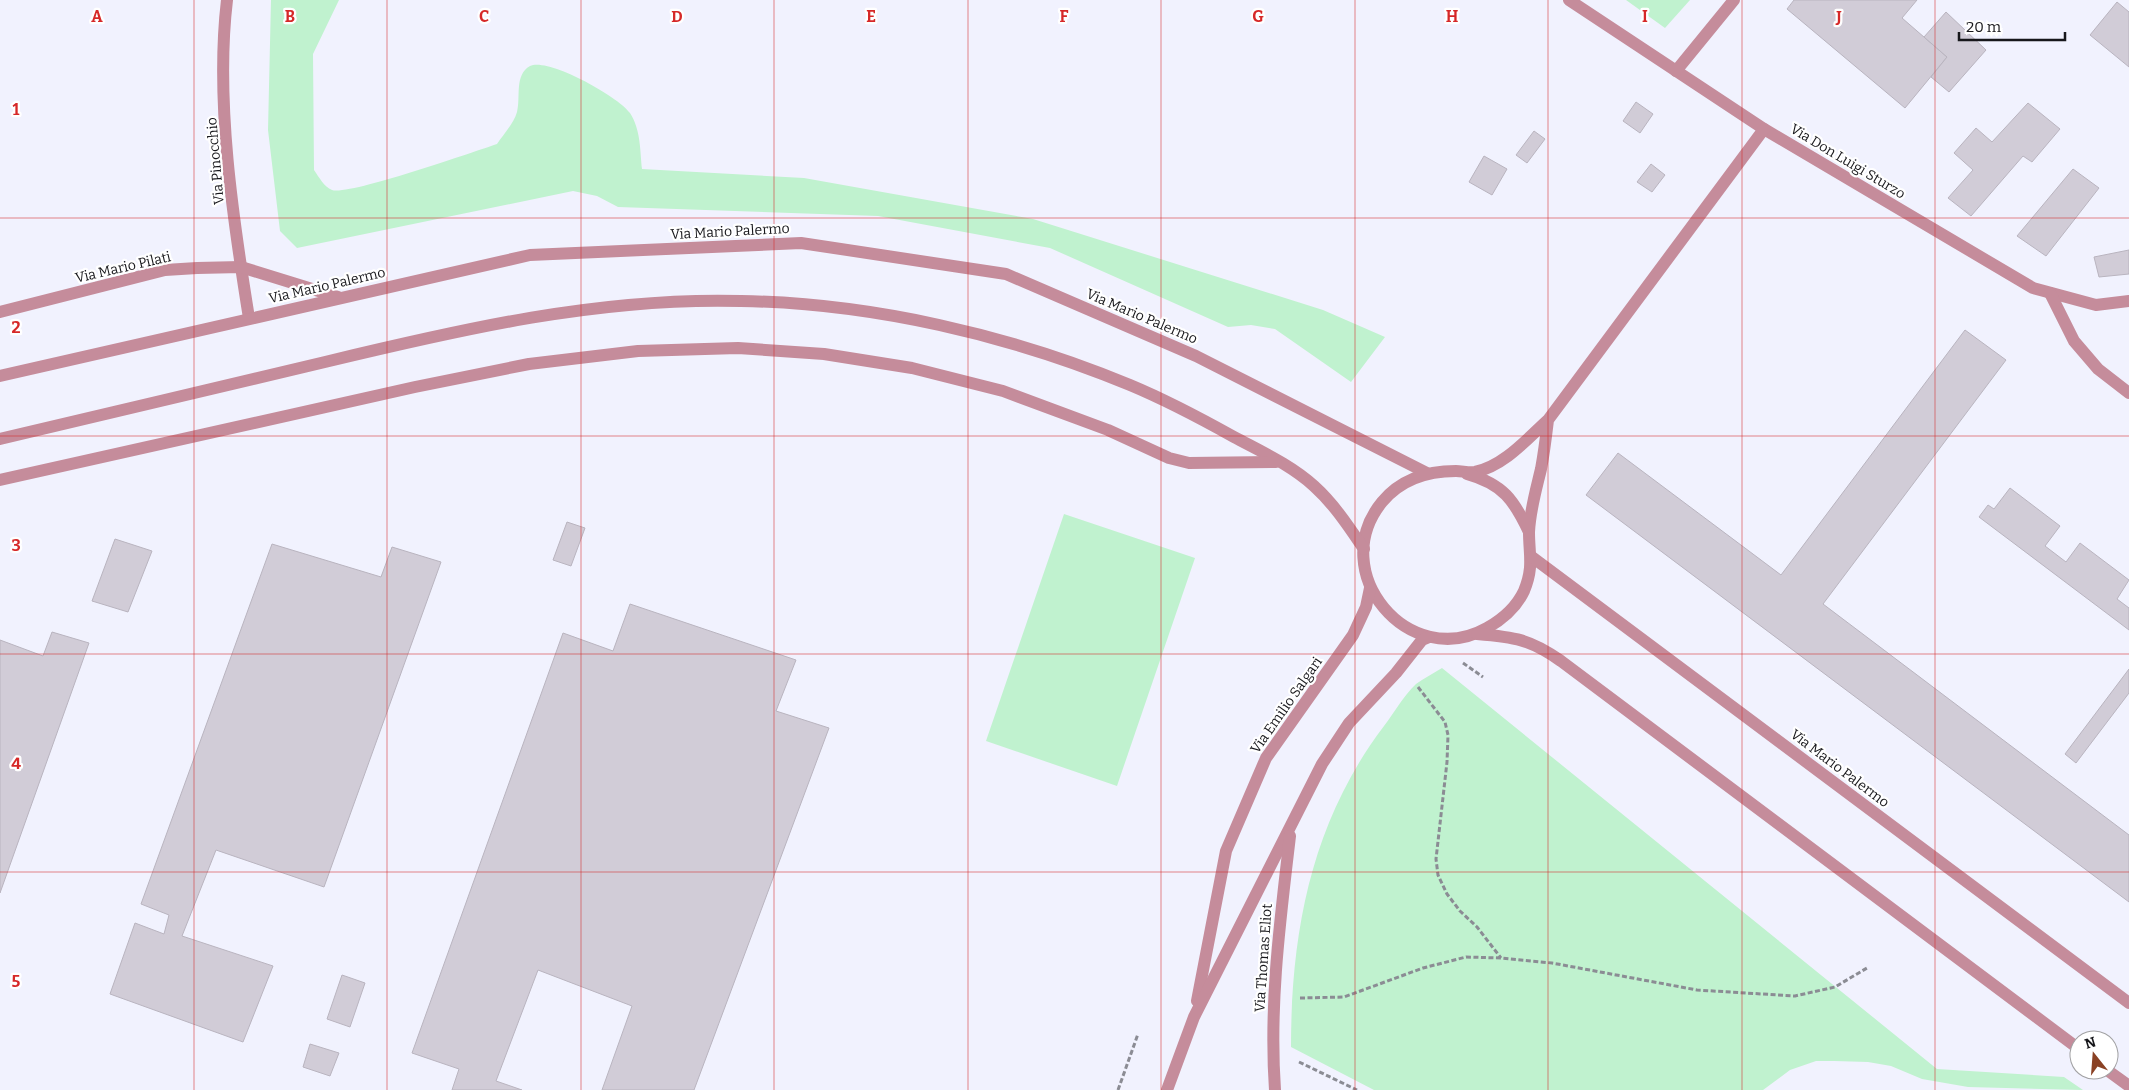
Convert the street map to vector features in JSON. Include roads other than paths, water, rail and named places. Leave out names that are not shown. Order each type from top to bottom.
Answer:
[{"type":"street","name":"Via Pinocchio","points":[[227,0],[224,24],[226,137],[241,267],[249,318]]},
{"type":"street","name":"Via Don Luigi Sturzo","points":[[1569,0],[1764,129],[2033,288],[2096,304],[2129,301]]},
{"type":"street","points":[[1676,71],[1734,0]]},
{"type":"street","points":[[1764,129],[1548,420],[1506,458],[1475,472],[1427,473],[1398,487],[1381,504],[1372,519],[1364,549],[1365,569],[1370,588],[1384,610],[1394,620],[1405,628],[1429,637],[1453,638],[1477,634],[1518,638],[1542,648],[2069,1042]]},
{"type":"street","name":"Via Mario Palermo","points":[[0,376],[530,255],[801,243],[1006,274],[1196,356],[1427,473]]},
{"type":"street","name":"Via Mario Pilati","points":[[0,312],[165,270],[241,267],[339,298]]},
{"type":"street","points":[[2050,293],[2074,341],[2098,369],[2129,393]]},
{"type":"street","points":[[0,439],[451,332],[547,314],[656,303],[741,301],[833,307],[932,325],[1013,344],[1093,370],[1163,399],[1293,468],[1317,488],[1338,512],[1364,549]]},
{"type":"street","points":[[0,480],[416,386],[529,364],[638,351],[738,348],[824,354],[912,368],[986,387],[1108,430],[1169,458],[1189,463],[1281,462]]},
{"type":"street","points":[[1477,634],[1499,622],[1516,604],[1528,581],[1532,557],[1529,532],[1548,420]]},
{"type":"street","points":[[1455,471],[1483,478],[1505,493],[1517,507],[1529,532]]},
{"type":"street","name":"Via Mario Palermo","points":[[1532,557],[2129,1002]]},
{"type":"street","name":"Via Emilio Salgari","points":[[1194,1017],[1226,851],[1266,758],[1353,635],[1366,607],[1370,588]]},
{"type":"street","name":"Via Emilio Salgari","points":[[1167,1090],[1194,1017],[1322,764],[1350,723],[1396,673],[1422,640],[1429,637]]},
{"type":"street","name":"Via Thomas Eliot","points":[[1275,1090],[1272,1052],[1275,962],[1291,828]]}]
